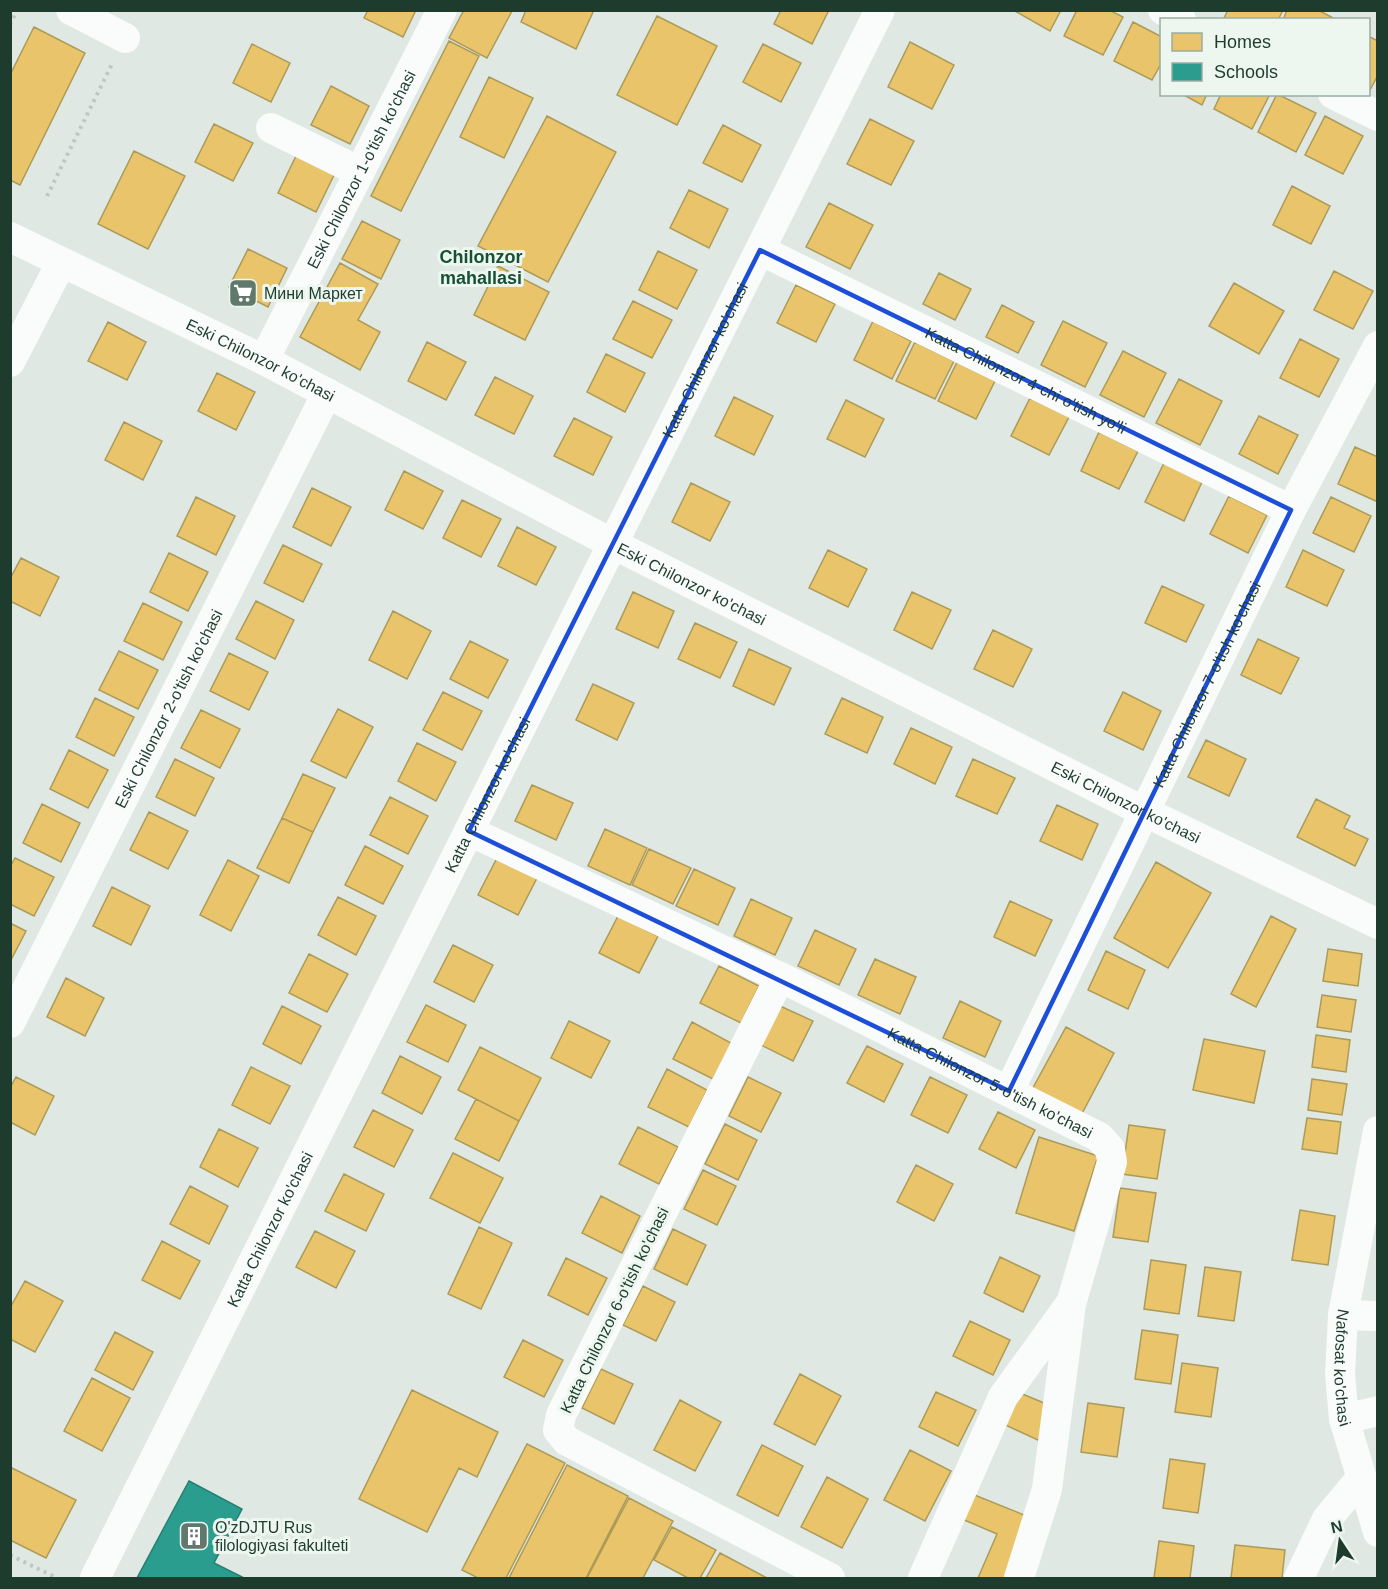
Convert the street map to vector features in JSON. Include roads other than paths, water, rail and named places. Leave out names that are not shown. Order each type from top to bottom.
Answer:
[{"type":"street","points":[[71,10],[125,38]]},
{"type":"street","name":"Eski Chilonzor 1-o'tish ko'chasi","points":[[264,360],[442,10]]},
{"type":"street","name":"Katta Chilonzor ko'chasi","points":[[95,1578],[880,10]]},
{"type":"street","points":[[1162,10],[1177,18]]},
{"type":"street","points":[[1337,96],[1377,117]]},
{"type":"street","points":[[271,128],[360,172]]},
{"type":"street","name":"Eski Chilonzor ko'chasi","points":[[10,237],[264,360],[613,544],[1144,812],[1377,924]]},
{"type":"street","name":"Katta Chilonzor 4-chi o'tish yo'li","points":[[760,250],[1291,510]]},
{"type":"street","points":[[10,362],[61,263]]},
{"type":"street","name":"Katta Chilonzor 7-o'tish ko'chasi","points":[[1009,1091],[1291,510],[1377,346]]},
{"type":"street","name":"Eski Chilonzor 2-o'tish ko'chasi","points":[[10,1023],[327,393]]},
{"type":"street","name":"Katta Chilonzor 5-o'tish ko'chasi","points":[[469,831],[780,977],[1099,1137],[1110,1149],[1112,1162],[1071,1304],[1047,1489],[1019,1578]]},
{"type":"street","name":"Katta Chilonzor 6-o'tish ko'chasi","points":[[780,977],[561,1415],[558,1430],[567,1441],[830,1578]]},
{"type":"street","name":"Nafosat ko'chasi","points":[[1377,1131],[1343,1315],[1340,1374],[1344,1419],[1377,1532]]},
{"type":"street","points":[[924,1578],[1003,1397],[1071,1304]]},
{"type":"street","points":[[1343,1315],[1377,1317]]},
{"type":"street","points":[[1344,1419],[1377,1411]]},
{"type":"street","points":[[1299,1578],[1327,1519],[1361,1478]]},
{"type":"place","name":"Мини Маркет","points":[[243,293]]},
{"type":"place","name":"O'zDJTU Rus filologiyasi fakulteti","points":[[194,1536]]},
{"type":"district","name":"Chilonzor mahallasi","points":[[481,267]]}]
